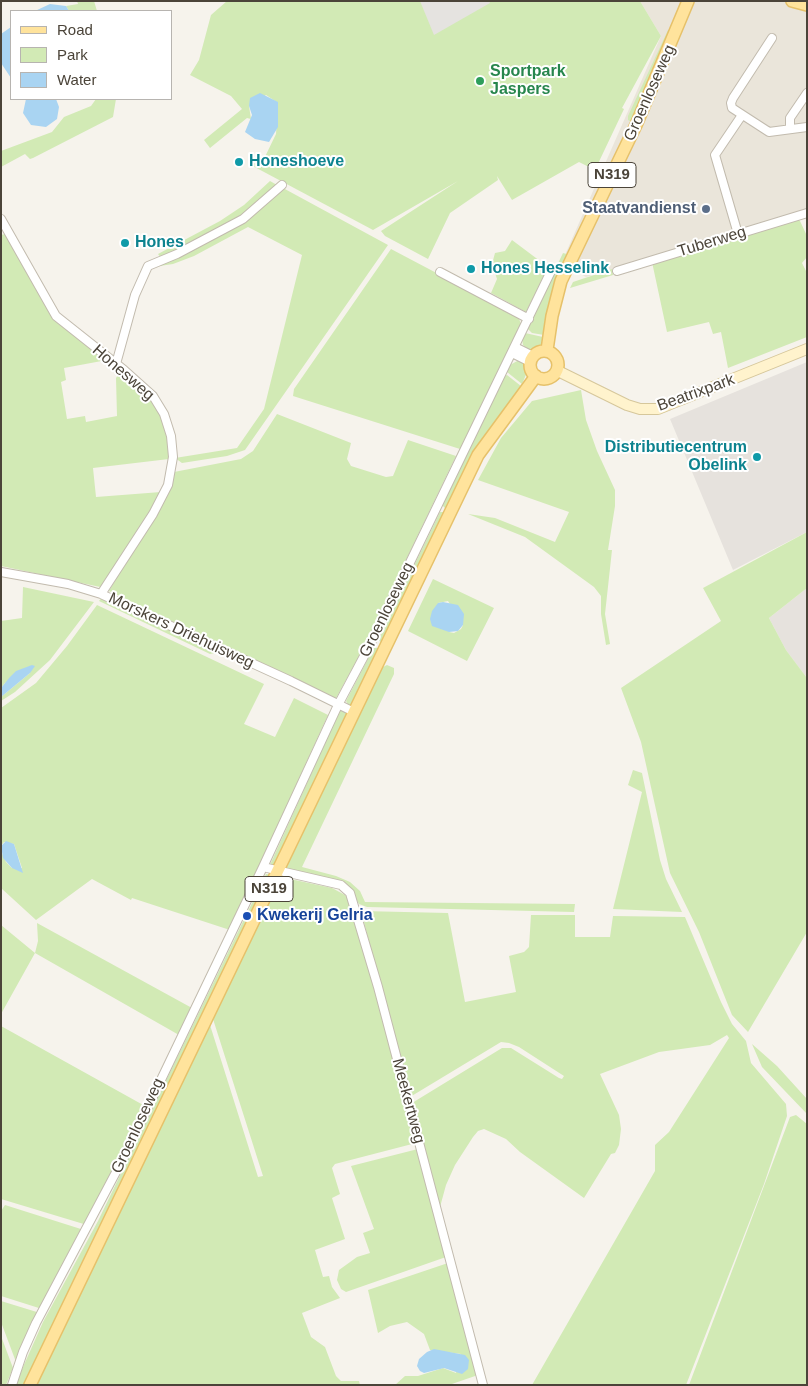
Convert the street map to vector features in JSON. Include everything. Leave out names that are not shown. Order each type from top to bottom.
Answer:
[{"type":"main road","name":"Groenloseweg","points":[[547,350],[552,316],[561,281],[636,125],[688,1]]},
{"type":"main road","points":[[792,1],[807,5]]},
{"type":"main road","points":[[547,350],[554,354],[558,360],[558,371],[550,378],[542,379],[531,370],[532,359],[538,352],[547,350]]},
{"type":"main road","name":"Groenloseweg","points":[[30,1385],[478,455],[536,376]]},
{"type":"street","points":[[772,38],[733,98],[732,108],[769,132],[807,127]]},
{"type":"street","points":[[790,129],[790,118],[807,93]]},
{"type":"street","points":[[738,234],[714,155],[742,115]]},
{"type":"street","points":[[116,364],[135,295],[148,266],[177,254],[243,219],[282,185]]},
{"type":"street","name":"Tuberweg","points":[[617,271],[807,213]]},
{"type":"street","name":"Honesweg","points":[[1,219],[56,316],[148,391],[160,406],[171,436],[173,457],[168,484],[161,500],[101,594]]},
{"type":"street","name":"Groenloseweg","points":[[12,1385],[22,1352],[36,1323],[124,1156],[263,867],[338,705],[371,643],[552,269]]},
{"type":"street","points":[[440,272],[528,319]]},
{"type":"street","name":"Beatrixpark","points":[[558,371],[628,405],[640,409],[658,409],[807,349]]},
{"type":"street","points":[[513,350],[532,359]]},
{"type":"street","name":"Morskers Driehuisweg","points":[[1,572],[68,584],[101,594],[354,712]]},
{"type":"street","points":[[263,867],[278,870]]},
{"type":"street","name":"Meekertweg","points":[[278,870],[341,886],[350,893],[378,987],[483,1385]]},
{"type":"shaded area","points":[[420,1],[489,1],[490,3],[434,35]]},
{"type":"shaded area","points":[[640,1],[807,1],[807,212],[586,277],[561,264],[661,36]]},
{"type":"shaded area","name":"Distributiecentrum Obelink","points":[[807,362],[807,532],[733,570],[670,419]]},
{"type":"shaded area","points":[[807,588],[807,678],[786,650],[769,618]]},
{"type":"green space","points":[[77,1],[94,1],[97,10],[68,10],[66,6],[78,4]]},
{"type":"green space","name":"Sportpark Jaspers","points":[[227,1],[640,1],[661,36],[622,108],[624,109],[595,170],[579,162],[512,200],[497,176],[498,180],[450,213],[428,259],[385,236],[381,231],[458,181],[373,230],[249,164],[253,158],[262,163],[276,134],[278,103],[266,95],[249,106],[251,119],[247,118],[210,148],[204,140],[242,109],[231,96],[190,75],[199,60],[211,15]]},
{"type":"green space","points":[[668,30],[671,31],[633,123],[628,120],[628,116]]},
{"type":"green space","points":[[95,100],[116,100],[113,117],[33,158],[30,159],[25,154],[1,167],[1,151],[52,132],[64,117],[91,106]]},
{"type":"green space","points":[[270,181],[277,185],[247,212],[213,234],[161,258],[158,254],[220,221],[244,205]]},
{"type":"green space","points":[[283,188],[388,245],[245,450],[227,456],[182,463],[175,458],[237,448],[264,409],[302,255],[248,227],[194,256],[173,264],[153,267],[190,251],[238,225]]},
{"type":"green space","points":[[795,217],[800,221],[807,236],[807,257],[802,263],[807,273],[807,337],[728,368],[721,332],[713,334],[709,322],[667,332],[652,262]]},
{"type":"green space","points":[[5,234],[48,310],[107,360],[64,368],[66,380],[61,382],[67,419],[85,416],[86,422],[117,416],[116,378],[121,371],[147,394],[157,407],[168,433],[169,459],[93,468],[96,497],[161,492],[105,588],[1,566],[1,235]]},
{"type":"green space","points":[[512,240],[548,267],[526,312],[491,293],[497,279],[492,264],[495,253],[505,251]]},
{"type":"green space","points":[[391,249],[518,316],[521,324],[460,449],[293,396],[294,389]]},
{"type":"green space","points":[[563,253],[570,255],[544,335],[532,333],[527,328]]},
{"type":"green space","points":[[612,269],[613,275],[570,288],[573,282]]},
{"type":"green space","points":[[525,333],[543,337],[541,345],[535,349],[528,349],[523,345],[522,339]]},
{"type":"green space","points":[[519,360],[526,365],[528,370],[522,384],[507,372],[510,365]]},
{"type":"green space","points":[[507,375],[521,386],[484,439],[446,509],[442,505],[504,376]]},
{"type":"green space","points":[[581,390],[586,420],[597,451],[615,490],[615,506],[608,550],[612,550],[605,614],[610,644],[606,645],[601,614],[601,596],[594,587],[525,537],[468,514],[495,518],[555,542],[569,512],[478,480],[501,438],[532,401]]},
{"type":"green space","points":[[277,414],[351,443],[347,459],[351,466],[386,477],[393,476],[408,440],[456,456],[364,647],[335,700],[109,591],[167,493],[174,472],[241,459],[253,451]]},
{"type":"green space","points":[[440,512],[445,512],[384,643],[381,642],[378,640]]},
{"type":"green space","points":[[807,532],[807,588],[769,618],[786,650],[807,678],[807,932],[748,1032],[732,1015],[699,932],[670,873],[641,742],[621,688],[721,621],[703,588]]},
{"type":"green space","points":[[433,579],[494,608],[467,661],[408,631]],"holes":[[[448,601],[463,625],[461,629],[454,633],[449,632],[438,603]]]},
{"type":"green space","points":[[23,587],[94,602],[50,660],[15,692],[1,701],[1,697],[30,673],[5,683],[1,688],[1,621],[22,618]]},
{"type":"green space","points":[[102,597],[219,652],[210,654],[99,601]]},
{"type":"green space","points":[[97,605],[264,684],[244,724],[275,737],[294,698],[328,715],[230,930],[132,898],[131,900],[92,879],[36,920],[1,888],[1,851],[6,862],[12,868],[22,868],[14,844],[4,842],[1,846],[1,708],[36,683],[67,646]]},
{"type":"green space","points":[[374,647],[380,649],[353,707],[349,706],[346,701]]},
{"type":"green space","points":[[387,665],[394,668],[394,674],[302,867],[336,876],[350,882],[360,891],[365,902],[575,904],[574,912],[367,907],[359,904],[351,891],[283,871],[372,686],[383,667]]},
{"type":"green space","points":[[340,710],[349,714],[276,870],[269,867]]},
{"type":"green space","points":[[633,770],[642,773],[660,860],[666,879],[682,912],[613,909],[642,792],[628,785]]},
{"type":"green space","points":[[266,874],[274,875],[26,1385],[15,1385],[43,1322],[98,1221]]},
{"type":"green space","points":[[281,877],[332,888],[345,895],[352,905],[416,1143],[335,1164],[332,1168],[340,1194],[332,1198],[345,1239],[315,1250],[323,1277],[329,1276],[332,1287],[340,1298],[302,1313],[311,1337],[325,1347],[336,1376],[341,1381],[359,1381],[360,1385],[36,1385],[210,1025],[258,1177],[263,1176],[213,1019]]},
{"type":"green space","points":[[361,911],[448,913],[465,1002],[516,992],[509,956],[524,952],[529,947],[531,915],[575,915],[575,937],[610,937],[613,916],[685,917],[721,1002],[732,1024],[746,1041],[751,1063],[786,1104],[787,1116],[764,1184],[686,1385],[532,1385],[655,1171],[655,1145],[669,1132],[729,1038],[727,1035],[710,1045],[659,1052],[600,1074],[619,1115],[621,1129],[619,1145],[615,1153],[611,1154],[584,1198],[520,1152],[506,1139],[484,1129],[478,1131],[473,1137],[455,1165],[446,1185],[440,1207],[412,1103],[502,1048],[511,1048],[559,1078],[562,1079],[564,1076],[519,1047],[501,1042],[410,1097]]},
{"type":"green space","points":[[37,923],[192,1008],[179,1035],[35,953],[38,941]]},
{"type":"green space","points":[[1,925],[35,953],[1,1014]]},
{"type":"green space","points":[[1,1026],[145,1106],[87,1225],[1,1199]]},
{"type":"green space","points":[[752,1044],[777,1066],[807,1099],[807,1114],[762,1067]]},
{"type":"green space","points":[[796,1115],[807,1124],[807,1385],[689,1385],[790,1117]]},
{"type":"green space","points":[[418,1149],[446,1257],[346,1292],[341,1289],[337,1280],[339,1270],[357,1257],[370,1253],[363,1233],[374,1229],[351,1166]]},
{"type":"green space","points":[[5,1205],[84,1230],[42,1309],[1,1296],[1,1211]]},
{"type":"green space","points":[[448,1263],[478,1375],[449,1385],[395,1385],[405,1376],[418,1376],[443,1368],[456,1373],[461,1354],[430,1350],[424,1334],[407,1322],[390,1326],[378,1333],[368,1290]]},
{"type":"green space","points":[[1,1301],[40,1313],[16,1362],[1,1322]]},
{"type":"green space","points":[[1,1336],[13,1368],[6,1385],[1,1385]]},
{"type":"water","points":[[50,4],[66,6],[68,10],[37,10]]},
{"type":"water","points":[[10,28],[10,76],[1,63],[1,34]]},
{"type":"water","points":[[260,93],[278,102],[278,127],[269,142],[255,139],[245,132],[252,115],[249,106],[250,98]]},
{"type":"water","points":[[26,100],[56,100],[59,107],[57,119],[46,127],[31,125],[23,113]]},
{"type":"water","points":[[438,603],[458,605],[464,614],[463,625],[458,631],[449,632],[432,626],[430,619],[432,611]]},
{"type":"water","points":[[32,665],[35,666],[30,673],[1,697],[1,688],[10,677],[16,671]]},
{"type":"water","points":[[6,841],[14,844],[23,873],[12,868],[3,858],[1,846]]},
{"type":"water","points":[[434,1349],[465,1355],[469,1360],[468,1369],[462,1374],[444,1368],[424,1373],[420,1371],[417,1366],[419,1359]]},
{"type":"place","name":"Sportpark Jaspers","points":[[480,81]]},
{"type":"place","name":"Honeshoeve","points":[[239,162]]},
{"type":"place","name":"Staatvandienst","points":[[706,209]]},
{"type":"place","name":"Hones","points":[[125,243]]},
{"type":"place","name":"Hones Hesselink","points":[[471,269]]},
{"type":"place","name":"Distributiecentrum Obelink","points":[[757,457]]},
{"type":"place","name":"Kwekerij Gelria","points":[[247,916]]}]
